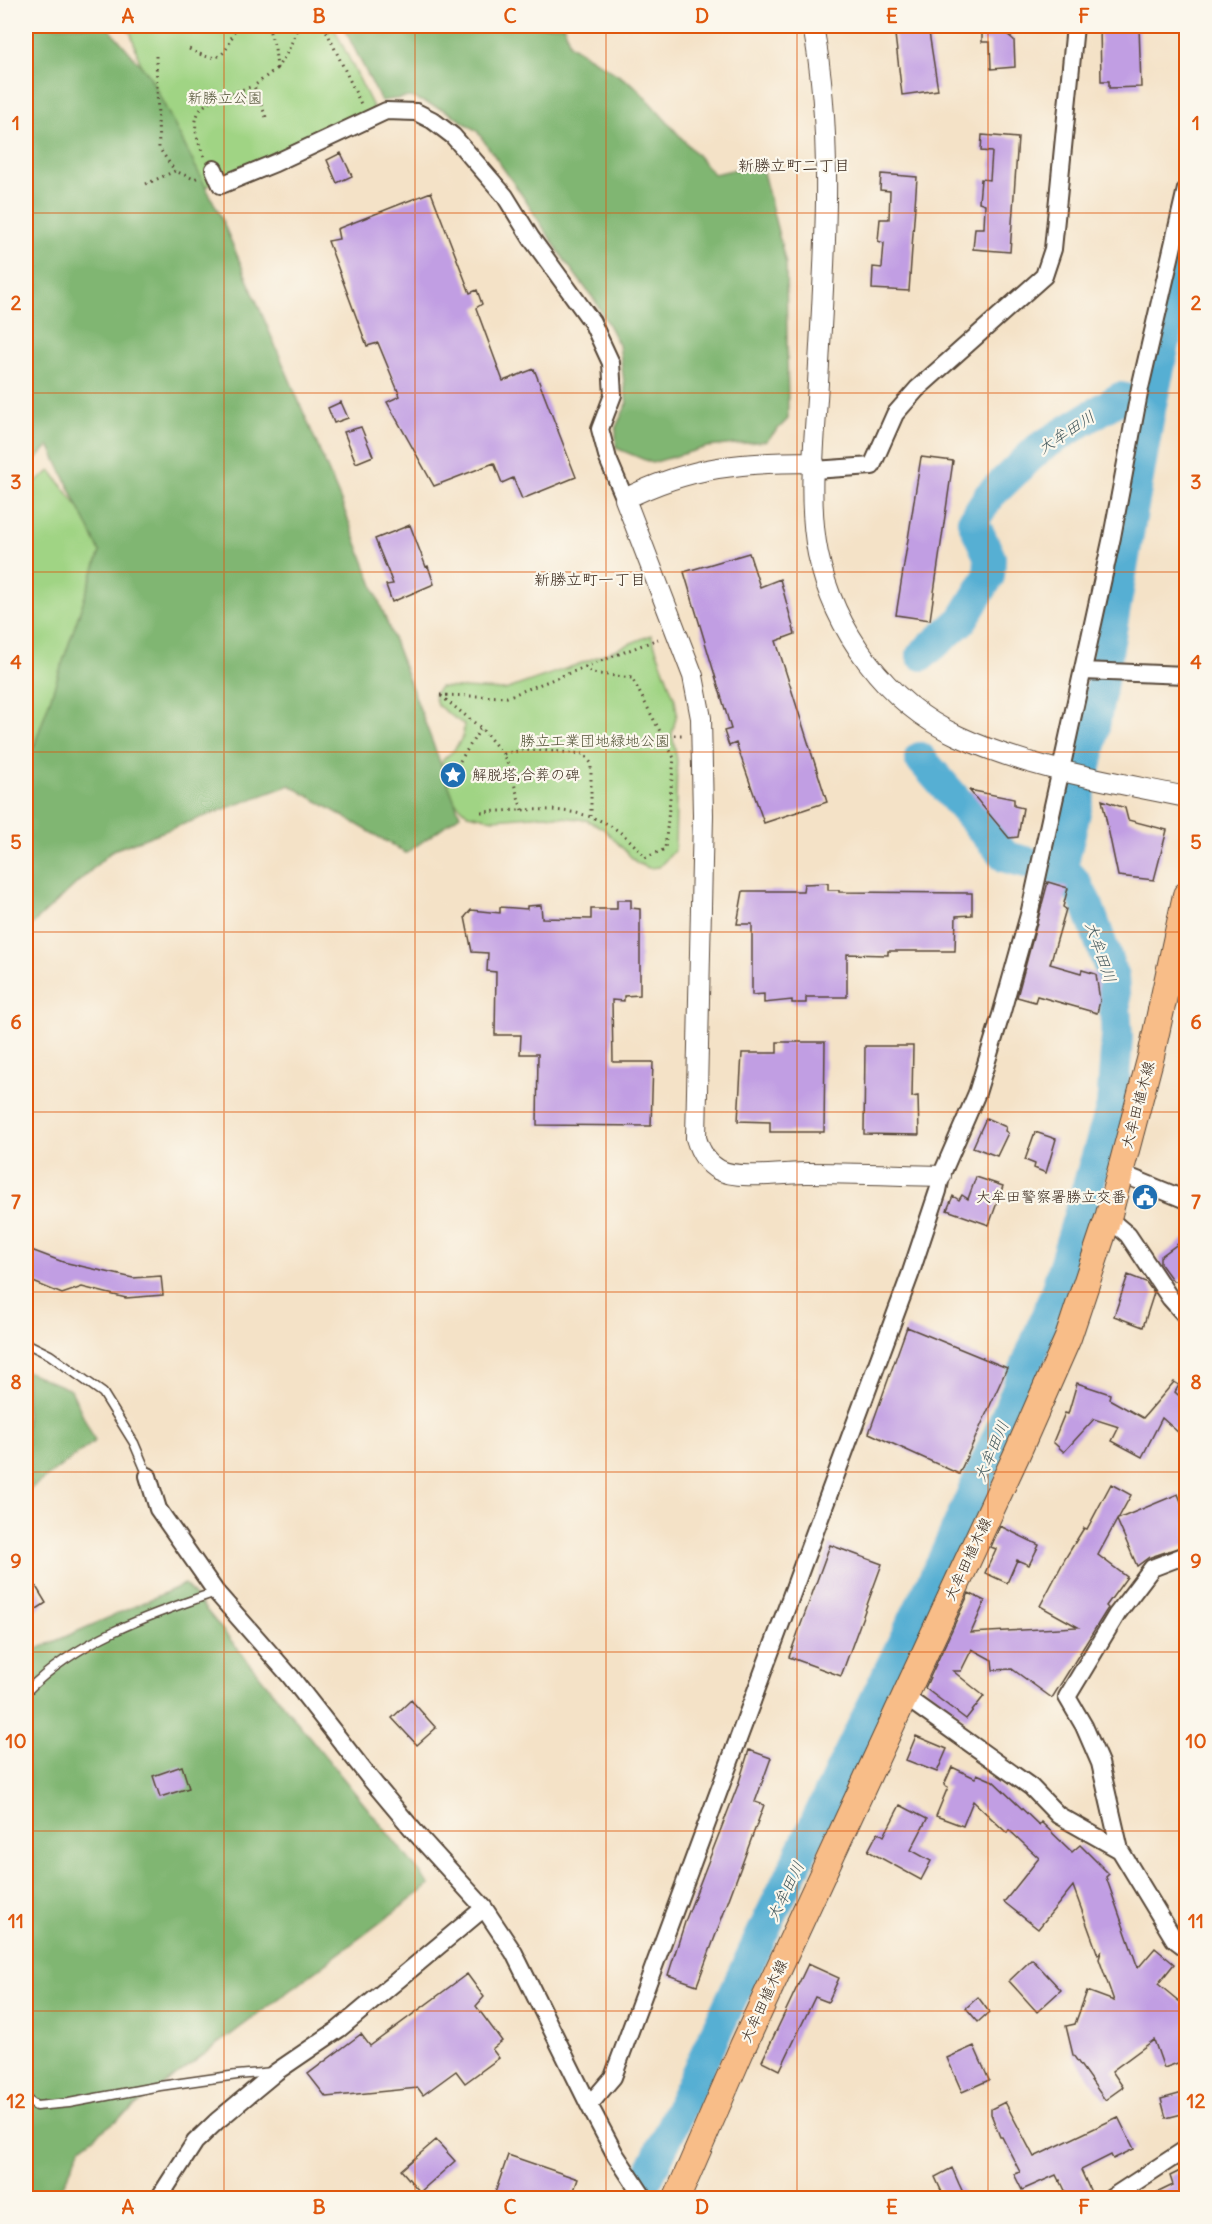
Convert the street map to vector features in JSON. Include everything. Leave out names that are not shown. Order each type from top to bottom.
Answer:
[{"type":"main road","name":"大牟田植木線","points":[[677,2199],[743,2046],[1016,1456],[1068,1338],[1108,1218],[1120,1173],[1151,1056],[1186,895]]},
{"type":"street","points":[[813,26],[823,101],[825,184],[814,466],[814,523],[819,555],[834,606],[858,647],[880,678],[919,713],[956,736],[1004,754],[1066,771],[1186,797]]},
{"type":"street","points":[[625,499],[649,486],[697,470],[757,462],[814,466],[872,466],[895,414],[917,389],[1044,276],[1053,249],[1075,26]]},
{"type":"street","points":[[214,169],[220,185],[275,163],[348,123],[368,120],[386,111],[416,112],[432,120],[453,136],[505,196],[531,238],[592,322],[611,363],[614,395],[600,429],[608,459],[693,676],[701,718],[703,756],[696,1138],[700,1152],[721,1172],[744,1175],[806,1173],[941,1176]]},
{"type":"street","points":[[589,2105],[613,2077],[910,1275],[941,1176],[977,1093],[1023,937],[1038,868],[1066,771],[1087,672],[1140,388],[1186,189]]},
{"type":"street","points":[[1087,672],[1186,675]]},
{"type":"street","points":[[1120,1173],[1186,1200]]},
{"type":"street","points":[[1108,1218],[1128,1235],[1170,1298],[1186,1316]]},
{"type":"street","points":[[148,1476],[158,1509],[216,1592],[290,1676],[407,1823],[484,1908],[514,1953],[589,2105],[615,2154],[644,2199]]},
{"type":"street","points":[[1186,1555],[1152,1568],[1117,1614],[1067,1697],[1084,1726],[1100,1763],[1120,1851],[1174,1939],[1186,1948]]},
{"type":"street","points":[[904,1696],[1031,1786],[1058,1815],[1120,1851]]},
{"type":"street","points":[[159,2199],[195,2142],[217,2121],[276,2072],[339,2029],[484,1908]]},
{"type":"street","points":[[1111,2199],[1186,2149]]},
{"type":"lane","points":[[26,1343],[50,1355],[103,1392],[134,1443],[148,1476]]},
{"type":"lane","points":[[26,1692],[42,1675],[94,1641],[145,1616],[216,1592]]},
{"type":"lane","points":[[26,2099],[36,2106],[69,2103],[160,2085],[276,2072]]},
{"type":"path","points":[[189,49],[205,57],[214,58],[228,47],[237,26]]},
{"type":"path","points":[[268,26],[277,68]]},
{"type":"path","points":[[156,56],[159,148],[175,171],[194,179],[214,169],[205,159],[195,137],[194,122],[201,109],[213,99],[254,86],[277,68],[287,53],[299,26]]},
{"type":"path","points":[[324,26],[368,120]]},
{"type":"path","points":[[254,86],[266,117]]},
{"type":"path","points":[[146,184],[175,171]]},
{"type":"path","points":[[522,810],[503,754],[481,728],[440,695],[507,697],[677,632]]},
{"type":"path","points":[[481,812],[557,809],[591,816],[622,833],[645,858],[665,849],[674,758],[632,678],[592,673],[585,667]]},
{"type":"path","points":[[460,761],[481,728]]},
{"type":"path","points":[[662,735],[683,735]]},
{"type":"path","points":[[503,754],[520,751],[584,754],[591,763],[591,816]]},
{"type":"green space","points":[[26,26],[107,26],[149,75],[220,215],[341,501],[460,815],[406,853],[290,785],[113,850],[26,930],[26,770],[100,552],[49,445],[26,471]]},
{"type":"green space","name":"新勝立公園","points":[[122,26],[333,26],[374,109],[200,189],[152,104],[131,33]]},
{"type":"green space","points":[[343,26],[564,26],[570,45],[634,85],[714,174],[761,164],[786,264],[788,419],[766,441],[707,447],[652,463],[616,448],[616,427],[627,404],[619,345],[596,302],[565,261],[477,131],[445,110],[410,97],[381,101]]},
{"type":"green space","points":[[51,471],[123,566],[26,818],[26,488]]},
{"type":"green space","name":"勝立工業団地緑地公園","points":[[651,635],[675,700],[677,713],[672,734],[677,760],[675,850],[659,867],[649,868],[637,863],[603,828],[586,820],[546,815],[493,819],[468,814],[450,797],[438,780],[443,760],[463,737],[464,725],[437,705],[434,694],[440,687],[505,690],[582,663]]},
{"type":"green space","points":[[26,1371],[71,1390],[95,1441],[26,1492]]},
{"type":"green space","points":[[185,1584],[430,1885],[81,2147],[57,2198],[26,2198],[26,1654]]},
{"type":"building","points":[[894,26],[928,26],[938,90],[902,95]]},
{"type":"building","points":[[982,26],[997,26],[1014,40],[1015,67],[991,69],[990,42],[982,42]]},
{"type":"building","points":[[1100,26],[1139,26],[1141,87],[1109,88],[1109,81],[1101,81]]},
{"type":"building","points":[[982,135],[1018,138],[1010,252],[973,249],[975,228],[984,228],[985,204],[979,202],[981,179],[990,180],[992,152],[981,151]]},
{"type":"building","points":[[341,153],[352,176],[337,183],[327,160]]},
{"type":"building","points":[[881,174],[917,177],[909,291],[872,289],[873,267],[882,268],[884,243],[878,241],[880,219],[889,219],[890,191],[880,190]]},
{"type":"building","points":[[431,192],[470,293],[477,290],[482,304],[476,308],[503,381],[534,369],[576,477],[522,499],[513,478],[502,483],[494,463],[434,486],[387,402],[400,396],[378,343],[367,346],[328,241],[339,239],[337,229]]},
{"type":"building","points":[[341,402],[348,418],[334,423],[328,408]]},
{"type":"building","points":[[361,427],[373,456],[356,463],[344,432]]},
{"type":"building","points":[[921,457],[953,461],[930,620],[896,615]]},
{"type":"building","points":[[410,525],[434,584],[392,602],[386,585],[393,584],[375,539]]},
{"type":"building","points":[[749,553],[760,587],[780,579],[795,634],[776,641],[827,802],[764,823],[736,743],[729,746],[724,731],[731,729],[684,572]]},
{"type":"building","points":[[969,790],[1014,799],[1014,806],[1023,808],[1018,837],[1009,838]]},
{"type":"building","points":[[1102,800],[1125,808],[1128,820],[1167,830],[1154,880],[1118,876]]},
{"type":"building","points":[[1048,882],[1068,888],[1063,907],[1066,909],[1050,964],[1081,973],[1082,970],[1096,974],[1100,1001],[1097,1013],[1037,996],[1035,1002],[1017,997]]},
{"type":"building","points":[[828,883],[828,890],[839,890],[839,892],[972,893],[972,915],[956,916],[955,951],[888,951],[888,955],[847,954],[847,997],[806,997],[806,1003],[792,1003],[792,1000],[764,1003],[764,994],[752,995],[752,924],[737,924],[743,891],[803,891],[804,884]]},
{"type":"building","points":[[617,900],[631,900],[631,908],[640,909],[640,995],[624,996],[624,1001],[612,1000],[613,1062],[653,1062],[651,1126],[537,1125],[538,1054],[520,1054],[521,1035],[495,1035],[496,972],[487,971],[488,953],[472,952],[465,917],[471,910],[500,913],[500,907],[527,909],[527,906],[541,905],[542,918],[591,919],[591,909],[617,909]]},
{"type":"building","points":[[777,1042],[825,1042],[824,1132],[770,1132],[770,1122],[738,1121],[742,1053],[777,1053]]},
{"type":"building","points":[[865,1046],[913,1046],[912,1097],[918,1096],[919,1135],[864,1134]]},
{"type":"building","points":[[986,1118],[1006,1127],[1005,1131],[1008,1133],[997,1156],[973,1147]]},
{"type":"building","points":[[1035,1132],[1056,1139],[1046,1173],[1034,1168],[1035,1164],[1025,1160]]},
{"type":"building","points":[[976,1177],[1003,1186],[989,1225],[947,1210],[953,1196],[959,1200],[962,1195],[968,1199]]},
{"type":"building","points":[[1186,1238],[1186,1275],[1179,1281],[1173,1281],[1160,1263],[1160,1257]]},
{"type":"building","points":[[26,1248],[63,1262],[133,1278],[161,1276],[163,1295],[126,1298],[82,1287],[62,1294],[26,1279]]},
{"type":"building","points":[[1128,1275],[1146,1282],[1154,1293],[1143,1327],[1114,1316]]},
{"type":"building","points":[[907,1327],[1007,1368],[959,1474],[869,1433]]},
{"type":"building","points":[[1174,1382],[1179,1385],[1175,1392],[1186,1402],[1186,1426],[1180,1434],[1162,1418],[1142,1457],[1112,1441],[1119,1427],[1094,1419],[1064,1452],[1053,1442],[1065,1413],[1068,1414],[1077,1383],[1110,1394],[1109,1399],[1143,1418]]},
{"type":"building","points":[[1111,1484],[1131,1495],[1118,1519],[1178,1494],[1186,1514],[1186,1545],[1148,1558],[1137,1566],[1117,1520],[1098,1555],[1127,1577],[1106,1606],[1108,1608],[1052,1698],[1012,1669],[993,1670],[992,1660],[972,1649],[961,1671],[953,1671],[984,1696],[966,1719],[925,1688],[969,1593],[985,1601],[971,1633],[1078,1627],[1040,1606],[1066,1557],[1084,1528],[1087,1529]]},
{"type":"building","points":[[1000,1526],[1039,1545],[1029,1565],[1017,1560],[1007,1583],[985,1573],[996,1549],[991,1547]]},
{"type":"building","points":[[830,1545],[882,1564],[841,1676],[789,1657]]},
{"type":"building","points":[[26,1570],[46,1603],[26,1616]]},
{"type":"building","points":[[411,1700],[436,1728],[417,1745],[392,1718]]},
{"type":"building","points":[[916,1736],[947,1749],[937,1772],[906,1760]]},
{"type":"building","points":[[749,1750],[771,1758],[755,1802],[764,1805],[697,1985],[668,1975],[686,1919],[738,1785]]},
{"type":"building","points":[[182,1766],[189,1788],[160,1797],[153,1776]]},
{"type":"building","points":[[952,1767],[975,1778],[977,1774],[993,1781],[1039,1825],[1041,1822],[1072,1852],[1080,1845],[1109,1874],[1106,1877],[1138,1968],[1155,1948],[1174,1964],[1158,1984],[1186,2007],[1186,2060],[1164,2068],[1154,2040],[1112,2071],[1123,2087],[1105,2100],[1073,2055],[1066,2026],[1075,2024],[1087,1991],[1114,2001],[1099,1959],[1101,1952],[1098,1955],[1073,1886],[1038,1929],[1004,1902],[1039,1858],[1009,1830],[1007,1833],[973,1801],[963,1826],[936,1816],[948,1787],[944,1785]]},
{"type":"building","points":[[900,1805],[927,1819],[911,1850],[931,1861],[921,1880],[868,1851],[878,1832],[884,1836]]},
{"type":"building","points":[[1032,1959],[1061,1990],[1037,2012],[1009,1981]]},
{"type":"building","points":[[808,1964],[839,1978],[828,2002],[815,1997],[780,2070],[762,2061]]},
{"type":"building","points":[[467,1974],[484,1997],[476,2006],[502,2041],[492,2049],[499,2058],[465,2083],[456,2071],[423,2095],[418,2088],[326,2097],[308,2074],[361,2034],[370,2046]]},
{"type":"building","points":[[978,1997],[989,2012],[978,2022],[966,2008]]},
{"type":"building","points":[[974,2046],[989,2080],[962,2092],[947,2058]]},
{"type":"building","points":[[1186,2092],[1186,2113],[1166,2118],[1161,2099]]},
{"type":"building","points":[[1005,2102],[1034,2157],[1118,2117],[1134,2149],[1113,2159],[1111,2155],[1081,2170],[1094,2199],[1069,2199],[1056,2175],[1022,2190],[1014,2174],[1020,2172],[1000,2137],[991,2114],[991,2109]]},
{"type":"building","points":[[436,2140],[455,2161],[420,2192],[401,2170]]},
{"type":"building","points":[[508,2155],[578,2179],[571,2199],[493,2199]]},
{"type":"building","points":[[952,2168],[966,2199],[945,2199],[935,2177]]},
{"type":"building","points":[[1186,2168],[1186,2199],[1144,2199],[1173,2185],[1170,2176]]},
{"type":"waterway","name":"大牟田川","points":[[922,655],[962,620],[989,576],[990,558],[973,521],[989,496],[1039,448],[1120,398],[1151,404],[1186,245]]},
{"type":"waterway","points":[[1061,871],[1090,749],[1151,404]]},
{"type":"waterway","name":"大牟田川","points":[[648,2177],[769,1919],[945,1556],[1004,1422],[1055,1295],[1112,1107],[1117,1037],[1113,977],[1088,907],[1075,882],[1066,872],[1006,857],[920,758]]},
{"type":"place","name":"解脱塔,合葬の碑","points":[[453,775]]},
{"type":"place","name":"大牟田警察署勝立交番","points":[[1145,1197]]},
{"type":"district","name":"新勝立町二丁目","points":[[794,165]]},
{"type":"district","name":"新勝立町一丁目","points":[[590,579]]}]
